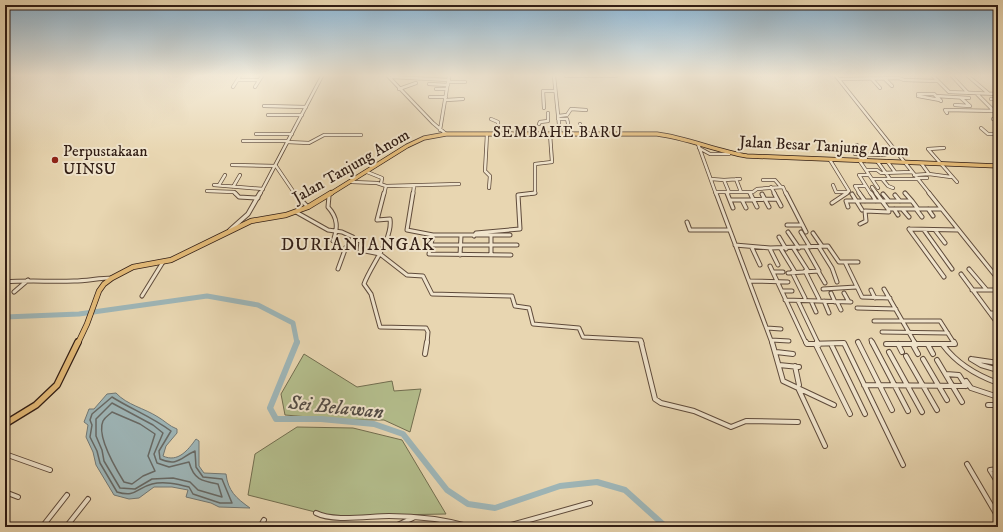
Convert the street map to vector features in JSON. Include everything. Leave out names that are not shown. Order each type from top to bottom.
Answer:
[{"type":"main road","name":"Jalan Besar Tanjung Anom","points":[[446,134],[668,135],[699,146],[730,154],[765,158],[859,160],[998,166]]},
{"type":"main road","name":"Jalan Tanjung Anom","points":[[112,278],[134,267],[163,262],[175,258],[251,221],[296,212],[308,207],[352,182],[414,142],[446,134]]},
{"type":"main road","points":[[5,424],[36,405],[57,386],[102,286],[112,278]]},
{"type":"street","points":[[223,235],[248,214],[276,166],[309,101]]},
{"type":"street","points":[[411,101],[440,130],[446,134]]},
{"type":"street","points":[[440,130],[442,126],[446,101]]},
{"type":"street","points":[[544,101],[544,108]]},
{"type":"street","points":[[556,101],[560,134]]},
{"type":"street","points":[[856,101],[998,279]]},
{"type":"street","points":[[964,101],[976,112]]},
{"type":"street","points":[[984,101],[994,111]]},
{"type":"street","points":[[955,105],[970,106]]},
{"type":"street","points":[[264,106],[306,107]]},
{"type":"street","points":[[558,118],[567,115],[570,109],[586,110]]},
{"type":"street","points":[[947,113],[945,110],[976,112],[998,111]]},
{"type":"street","points":[[539,124],[540,122],[548,122],[548,113]]},
{"type":"street","points":[[268,115],[302,114]]},
{"type":"street","points":[[548,118],[567,119],[568,123]]},
{"type":"street","points":[[491,119],[498,122],[498,134]]},
{"type":"street","points":[[993,119],[998,119]]},
{"type":"street","points":[[580,124],[583,134]]},
{"type":"street","points":[[981,128],[988,134],[998,134]]},
{"type":"street","points":[[256,134],[292,134]]},
{"type":"street","points":[[487,134],[485,171],[490,176],[489,188]]},
{"type":"street","points":[[474,236],[476,233],[520,229],[518,195],[535,193],[535,164],[552,162],[550,134]]},
{"type":"street","points":[[243,141],[288,141],[309,143],[324,135],[361,135]]},
{"type":"street","points":[[857,145],[867,161]]},
{"type":"street","points":[[699,146],[729,230],[772,340],[783,381],[799,387],[834,405]]},
{"type":"street","points":[[944,148],[928,149],[957,182]]},
{"type":"street","points":[[848,150],[860,150]]},
{"type":"street","points":[[856,154],[885,155]]},
{"type":"street","points":[[830,160],[846,184],[849,190],[848,192]]},
{"type":"street","points":[[859,160],[878,188]]},
{"type":"street","points":[[878,161],[890,179]]},
{"type":"street","points":[[887,161],[895,172]]},
{"type":"street","points":[[921,163],[929,174]]},
{"type":"street","points":[[232,165],[276,166]]},
{"type":"street","points":[[276,166],[296,195],[308,207]]},
{"type":"street","points":[[866,170],[878,170],[886,173],[913,173],[952,177]]},
{"type":"street","points":[[367,172],[382,178],[381,184]]},
{"type":"street","points":[[219,186],[225,175]]},
{"type":"street","points":[[233,187],[240,175]]},
{"type":"street","points":[[869,175],[859,175],[876,201]]},
{"type":"street","points":[[872,179],[927,178]]},
{"type":"street","points":[[711,179],[740,179]]},
{"type":"street","points":[[724,180],[733,208]]},
{"type":"street","points":[[736,180],[741,192]]},
{"type":"street","points":[[763,180],[775,180],[781,187],[784,188],[806,232]]},
{"type":"street","points":[[883,180],[888,186],[893,188]]},
{"type":"street","points":[[352,182],[381,184],[386,186],[459,184]]},
{"type":"street","points":[[214,185],[263,189]]},
{"type":"street","points":[[833,185],[836,192],[848,192]]},
{"type":"street","points":[[386,186],[377,220],[390,219],[391,222],[380,254],[364,284],[371,294],[379,326],[383,328],[426,328],[428,332],[424,354]]},
{"type":"street","points":[[414,186],[406,230],[433,235],[510,235]]},
{"type":"street","points":[[865,186],[855,186],[865,201]]},
{"type":"street","points":[[771,187],[781,206]]},
{"type":"street","points":[[716,192],[754,192],[757,189],[781,187]]},
{"type":"street","points":[[872,187],[888,209]]},
{"type":"street","points":[[207,191],[234,192],[239,197],[258,198]]},
{"type":"street","points":[[750,192],[757,207]]},
{"type":"street","points":[[832,203],[848,192]]},
{"type":"street","points":[[905,193],[922,217]]},
{"type":"street","points":[[762,194],[769,207]]},
{"type":"street","points":[[852,194],[862,210]]},
{"type":"street","points":[[883,194],[889,201]]},
{"type":"street","points":[[895,195],[900,201]]},
{"type":"street","points":[[329,196],[328,207],[336,216],[337,231],[333,241]]},
{"type":"street","points":[[730,200],[777,199]]},
{"type":"street","points":[[742,200],[746,208]]},
{"type":"street","points":[[848,207],[846,201],[912,201]]},
{"type":"street","points":[[888,209],[941,209]]},
{"type":"street","points":[[860,224],[866,221],[865,212],[889,212],[888,209]]},
{"type":"street","points":[[894,209],[898,215]]},
{"type":"street","points":[[928,209],[933,216]]},
{"type":"street","points":[[903,210],[909,217]]},
{"type":"street","points":[[296,212],[328,230],[337,231],[352,236],[353,239],[361,241],[360,250],[380,254],[407,275],[423,276],[432,294],[512,296],[516,306],[529,308],[533,324],[580,328],[583,337],[641,340],[655,399],[661,403],[694,411],[731,427],[746,421],[798,422]]},
{"type":"street","points":[[687,222],[690,230],[729,230]]},
{"type":"street","points":[[787,225],[802,224]]},
{"type":"street","points":[[944,277],[909,229],[958,230]]},
{"type":"street","points":[[924,230],[952,269]]},
{"type":"street","points":[[935,230],[945,243]]},
{"type":"street","points":[[788,232],[799,248]]},
{"type":"street","points":[[801,232],[819,267],[820,270],[818,271],[825,283]]},
{"type":"street","points":[[813,233],[832,268],[837,282]]},
{"type":"street","points":[[433,235],[429,254],[511,255]]},
{"type":"street","points":[[460,255],[461,236]]},
{"type":"street","points":[[491,236],[491,255]]},
{"type":"street","points":[[779,236],[786,249]]},
{"type":"street","points":[[338,269],[346,247],[349,247],[353,239]]},
{"type":"street","points":[[430,245],[517,245]]},
{"type":"street","points":[[735,245],[770,249],[820,246],[829,247],[838,260],[845,262],[858,262]]},
{"type":"street","points":[[752,248],[760,265]]},
{"type":"street","points":[[794,248],[820,299]]},
{"type":"street","points":[[770,249],[778,265]]},
{"type":"street","points":[[781,249],[805,298]]},
{"type":"street","points":[[142,296],[163,262]]},
{"type":"street","points":[[845,262],[862,297],[890,298]]},
{"type":"street","points":[[770,266],[805,342],[807,344],[818,345],[844,343],[903,465]]},
{"type":"street","points":[[969,269],[986,289]]},
{"type":"street","points":[[792,272],[818,271]]},
{"type":"street","points":[[773,272],[783,272]]},
{"type":"street","points":[[961,274],[998,324]]},
{"type":"street","points":[[5,282],[28,280],[76,281],[92,278],[112,278]]},
{"type":"street","points":[[14,292],[28,280]]},
{"type":"street","points":[[750,281],[788,282]]},
{"type":"street","points":[[823,289],[856,287]]},
{"type":"street","points":[[884,289],[910,333],[918,354]]},
{"type":"street","points":[[871,290],[875,298]]},
{"type":"street","points":[[972,290],[998,290]]},
{"type":"street","points":[[782,291],[792,291]]},
{"type":"street","points":[[785,300],[850,302],[844,292]]},
{"type":"street","points":[[831,293],[841,310]]},
{"type":"street","points":[[798,301],[850,414]]},
{"type":"street","points":[[811,301],[816,312]]},
{"type":"street","points":[[824,301],[829,313]]},
{"type":"street","points":[[857,308],[896,309]]},
{"type":"street","points":[[990,313],[998,313]]},
{"type":"street","points":[[874,321],[940,321],[955,344],[886,344]]},
{"type":"street","points":[[767,328],[781,329]]},
{"type":"street","points":[[882,332],[948,333]]},
{"type":"street","points":[[772,340],[789,341]]},
{"type":"street","points":[[871,340],[908,411]]},
{"type":"street","points":[[858,342],[892,410]]},
{"type":"street","points":[[831,344],[864,414]]},
{"type":"street","points":[[898,344],[902,352]]},
{"type":"street","points":[[928,345],[933,354]]},
{"type":"street","points":[[942,345],[950,357],[954,360],[980,376],[998,382]]},
{"type":"street","points":[[776,352],[793,354]]},
{"type":"street","points":[[889,352],[922,412]]},
{"type":"street","points":[[906,356],[937,410]]},
{"type":"street","points":[[923,359],[946,400]]},
{"type":"street","points":[[998,363],[971,359],[981,365],[998,370]]},
{"type":"street","points":[[937,360],[962,402]]},
{"type":"street","points":[[779,365],[799,367]]},
{"type":"street","points":[[795,366],[799,387],[825,446]]},
{"type":"street","points":[[864,386],[966,386],[959,375],[946,374]]},
{"type":"street","points":[[966,381],[971,388],[998,397]]},
{"type":"street","points":[[988,405],[998,405]]},
{"type":"street","points":[[5,454],[50,470]]},
{"type":"street","points":[[967,464],[998,517]]},
{"type":"street","points":[[998,469],[990,470],[998,483]]},
{"type":"street","points":[[5,492],[18,497]]},
{"type":"street","points":[[42,527],[67,495]]},
{"type":"street","points":[[66,527],[88,499]]},
{"type":"street","points":[[504,527],[590,503]]},
{"type":"street","points":[[316,513],[328,517],[364,516],[443,520],[471,527]]},
{"type":"street","points":[[392,527],[415,518]]},
{"type":"street","points":[[260,527],[264,520]]},
{"type":"green space","points":[[304,354],[357,387],[392,381],[394,391],[421,389],[410,432],[384,420],[344,420],[285,415],[281,394]]},
{"type":"green space","points":[[297,427],[353,428],[402,440],[446,514],[331,516],[248,495],[255,454]]},
{"type":"water","points":[[116,393],[125,401],[153,414],[177,429],[177,433],[166,446],[163,456],[168,458],[178,457],[190,447],[196,439],[199,441],[199,466],[204,473],[226,474],[231,490],[250,508],[219,507],[211,503],[186,497],[188,490],[172,487],[154,487],[139,498],[129,499],[114,495],[96,465],[93,452],[86,437],[88,425],[84,422],[89,409],[94,409],[107,394]]},
{"type":"waterway","name":"Sei Belawan","points":[[5,317],[79,314],[207,296],[258,305],[293,323],[297,342]]},
{"type":"waterway","name":"Sei Belawan","points":[[297,342],[270,408],[276,419],[321,419],[374,424],[403,434],[447,490],[468,504],[495,508],[560,486],[597,482],[625,490],[666,527]]},
{"type":"place","name":"Perpustakaan UINSU","points":[[55,160]]},
{"type":"district","name":"SEMBAHE BARU","points":[[558,132]]},
{"type":"district","name":"DURIANJANGAK","points":[[358,245]]}]
